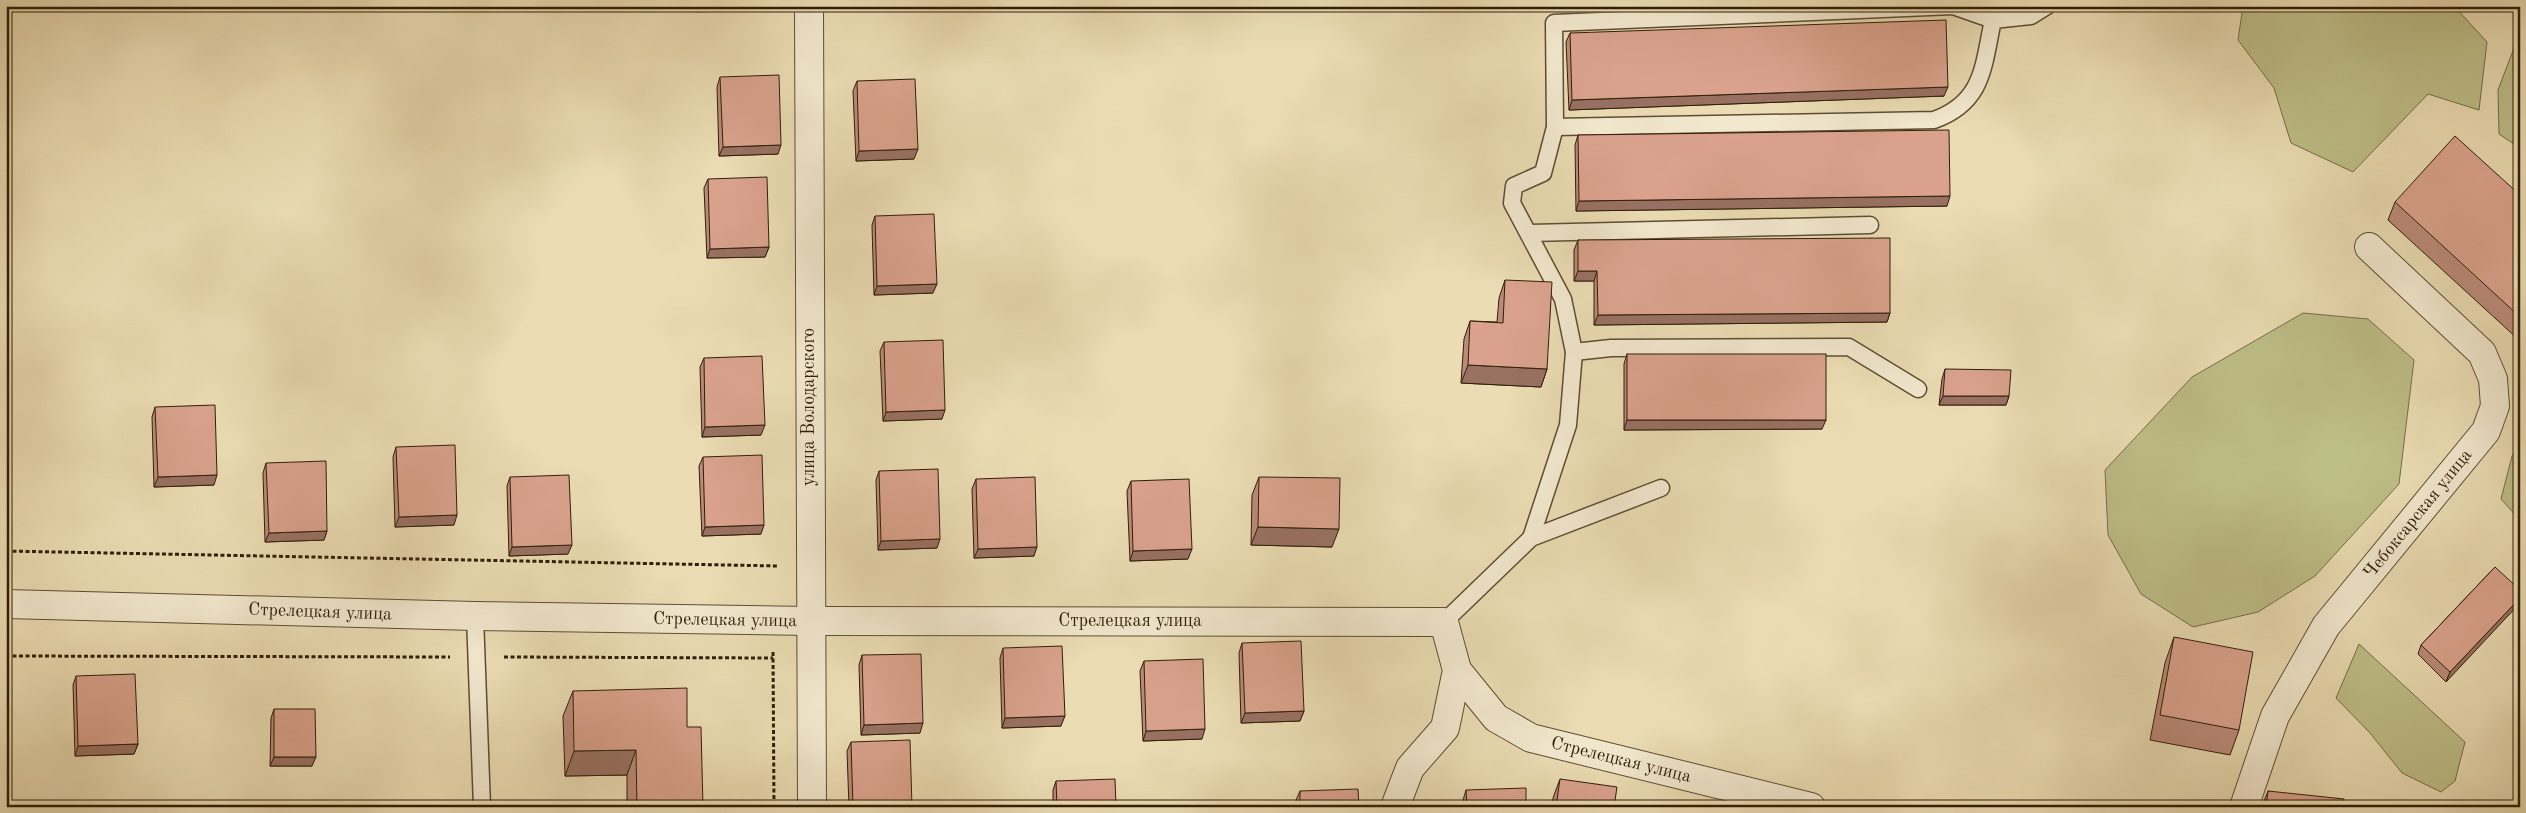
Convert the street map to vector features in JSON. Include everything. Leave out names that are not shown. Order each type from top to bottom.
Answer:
[{"type":"street","name":"улица Володарского","points":[[809,6],[812,807]]},
{"type":"street","name":"Чебоксарская улица","points":[[2244,807],[2275,716],[2326,626],[2486,431],[2495,406],[2493,379],[2482,353],[2368,247]]},
{"type":"street","name":"Стрелецкая улица","points":[[6,604],[475,616],[810,621],[1444,622]]},
{"type":"street","points":[[1395,807],[1410,768],[1445,728],[1456,670],[1444,622]]},
{"type":"street","name":"Стрелецкая улица","points":[[1456,670],[1496,718],[1531,738],[1811,807]]},
{"type":"lane","points":[[1531,538],[1568,425],[1574,352],[1563,299],[1530,233],[1512,203],[1514,186],[1543,173],[1554,127],[1554,23],[1953,6],[1993,20],[2031,16],[2047,6]]},
{"type":"lane","points":[[1554,127],[1934,120],[1953,113],[1970,98],[1982,71],[1993,20]]},
{"type":"lane","points":[[1530,233],[1870,225]]},
{"type":"lane","points":[[1574,352],[1612,348],[1849,348],[1918,389]]},
{"type":"lane","points":[[1444,622],[1531,538],[1661,488]]},
{"type":"lane","points":[[475,616],[482,807]]},
{"type":"path","points":[[6,656],[773,658]]},
{"type":"green space","points":[[2243,6],[2454,6],[2487,42],[2479,110],[2428,94],[2353,172],[2291,143],[2274,88],[2238,40]]},
{"type":"green space","points":[[2514,48],[2520,49],[2520,148],[2499,134],[2498,90]]},
{"type":"green space","points":[[2303,313],[2368,319],[2414,360],[2399,484],[2315,576],[2258,612],[2193,627],[2141,594],[2108,535],[2105,470],[2192,377]]},
{"type":"green space","points":[[2520,446],[2520,520],[2501,499],[2512,456]]},
{"type":"green space","points":[[2359,644],[2465,742],[2455,781],[2441,792],[2402,773],[2370,733],[2336,698]]},
{"type":"building","points":[[1946,20],[1948,87],[1572,100],[1570,33]]},
{"type":"building","points":[[779,75],[781,145],[723,147],[720,77]]},
{"type":"building","points":[[915,79],[918,149],[859,151],[857,81]]},
{"type":"building","points":[[1949,130],[1950,196],[1579,201],[1578,135]]},
{"type":"building","points":[[2455,136],[2520,195],[2520,317],[2395,202]]},
{"type":"building","points":[[767,177],[769,247],[710,249],[708,179]]},
{"type":"building","points":[[934,214],[937,284],[877,286],[875,216]]},
{"type":"building","points":[[1890,238],[1890,313],[1598,315],[1597,271],[1578,271],[1578,240]]},
{"type":"building","points":[[1505,280],[1552,282],[1547,369],[1468,365],[1470,321],[1503,323]]},
{"type":"building","points":[[943,340],[945,410],[886,412],[884,342]]},
{"type":"building","points":[[1627,354],[1826,354],[1826,420],[1627,420]]},
{"type":"building","points":[[762,356],[765,425],[705,427],[704,358]]},
{"type":"building","points":[[1945,369],[2011,370],[2009,396],[1943,396]]},
{"type":"building","points":[[215,405],[217,475],[158,477],[155,407]]},
{"type":"building","points":[[455,445],[457,515],[399,517],[396,447]]},
{"type":"building","points":[[762,455],[764,525],[705,527],[703,457]]},
{"type":"building","points":[[326,461],[327,531],[269,533],[266,463]]},
{"type":"building","points":[[6,464],[9,464],[12,534],[6,534]]},
{"type":"building","points":[[938,469],[940,539],[881,541],[879,471]]},
{"type":"building","points":[[569,475],[572,545],[512,547],[510,477]]},
{"type":"building","points":[[1035,477],[1037,547],[978,549],[976,479]]},
{"type":"building","points":[[1259,477],[1340,478],[1339,529],[1258,527]]},
{"type":"building","points":[[1189,479],[1192,549],[1133,551],[1131,481]]},
{"type":"building","points":[[2495,567],[2520,590],[2520,598],[2450,672],[2421,645]]},
{"type":"building","points":[[2174,637],[2253,652],[2239,730],[2160,715]]},
{"type":"building","points":[[1301,641],[1304,711],[1245,713],[1242,643]]},
{"type":"building","points":[[1062,646],[1065,716],[1005,718],[1003,648]]},
{"type":"building","points":[[921,654],[923,723],[864,725],[862,655]]},
{"type":"building","points":[[1203,659],[1205,729],[1146,731],[1144,661]]},
{"type":"building","points":[[135,674],[138,744],[78,746],[76,676]]},
{"type":"building","points":[[687,688],[687,727],[701,727],[703,807],[637,807],[636,750],[574,751],[573,691]]},
{"type":"building","points":[[274,709],[315,709],[316,757],[274,757]]},
{"type":"building","points":[[910,740],[912,807],[853,807],[851,742]]},
{"type":"building","points":[[1115,779],[1116,807],[1057,807],[1056,781]]},
{"type":"building","points":[[1560,779],[1617,787],[1614,807],[1556,807]]},
{"type":"building","points":[[1526,788],[1526,807],[1467,807],[1466,790]]},
{"type":"building","points":[[1358,789],[1359,807],[1300,807],[1300,791]]},
{"type":"building","points":[[2268,791],[2344,799],[2343,807],[2266,807]]}]
